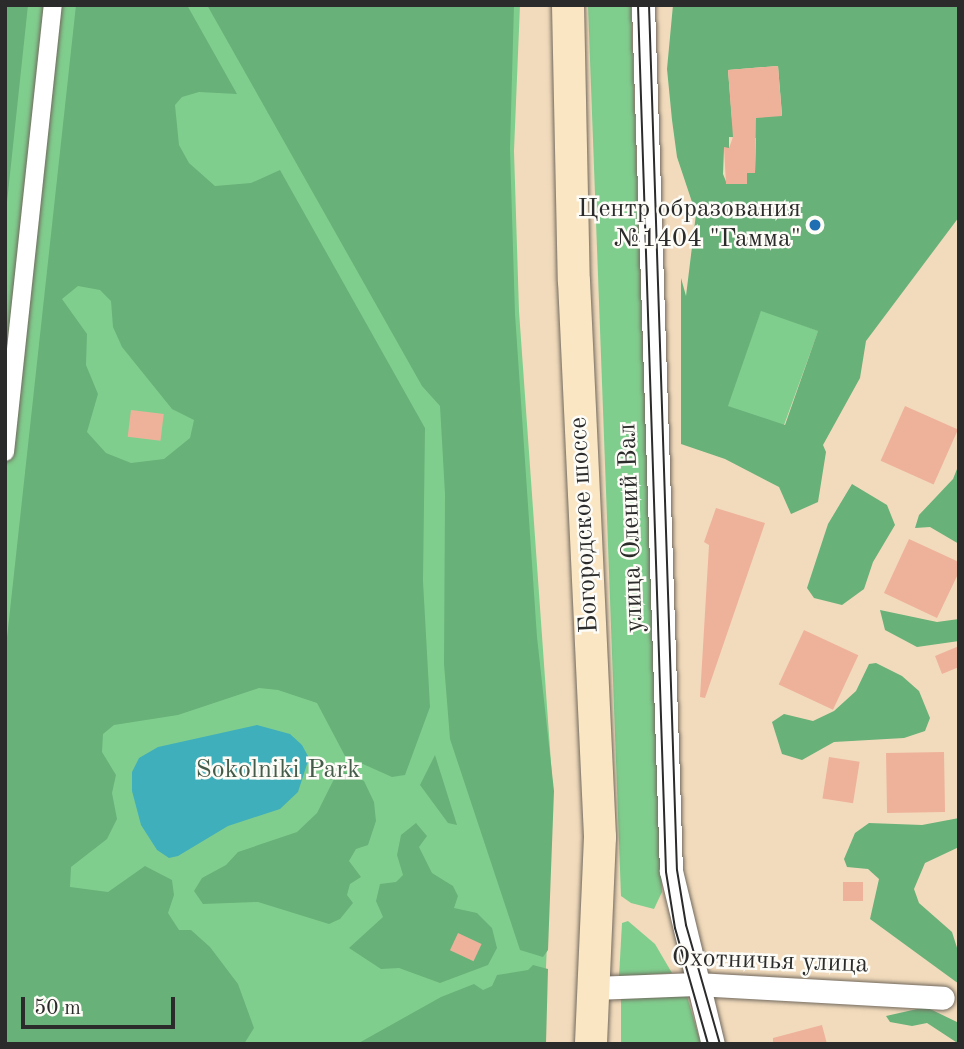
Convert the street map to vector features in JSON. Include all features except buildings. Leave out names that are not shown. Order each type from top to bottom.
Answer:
[{"type":"main road","name":"Богородское шоссе","points":[[568,5],[574,281],[600,837],[592,1044]]},
{"type":"street","points":[[5,452],[53,5]]},
{"type":"street","name":"улица Олений Вал","points":[[643,5],[671,871],[696,984],[713,1044]]},
{"type":"street","name":"Охотничья улица","points":[[594,988],[696,984],[943,998]]},
{"type":"green space","name":"Sokolniki Park","points":[[5,5],[520,5],[514,151],[519,311],[553,791],[543,1044],[5,1044]]},
{"type":"green space","points":[[5,5],[28,5],[5,221]]},
{"type":"green space","points":[[76,5],[187,5],[237,94],[199,92],[182,97],[175,105],[179,145],[189,163],[215,186],[251,183],[280,170],[425,428],[423,581],[430,707],[405,775],[392,777],[345,756],[317,703],[278,690],[259,688],[178,715],[114,725],[103,734],[102,752],[116,775],[112,793],[117,819],[107,839],[71,867],[70,887],[108,892],[145,866],[172,880],[174,895],[168,913],[179,930],[191,930],[210,947],[238,984],[254,1028],[244,1044],[5,1044],[5,656]],"holes":[[[78,286],[100,290],[111,301],[113,327],[122,347],[172,409],[194,420],[190,438],[164,459],[131,463],[106,453],[87,432],[98,394],[86,365],[87,334],[62,299]]]},
{"type":"green space","points":[[207,5],[514,5],[510,149],[515,314],[537,637],[554,791],[548,950],[543,957],[520,950],[450,739],[444,664],[445,494],[440,406],[422,386]]},
{"type":"green space","points":[[588,5],[631,5],[662,892],[654,909],[631,903],[621,896]]},
{"type":"green space","name":"Центр образования №1404 \"Гамма\"","points":[[673,5],[959,5],[959,217],[866,341],[860,378],[823,445],[826,452],[818,502],[791,514],[779,487],[725,459],[681,444],[681,278],[686,296],[696,214],[677,157],[667,69]],"holes":[[[778,66],[782,115],[732,119],[728,70]],[[729,137],[756,138],[755,173],[747,173],[747,184],[727,184],[723,174],[724,148],[729,148]],[[761,311],[818,331],[785,425],[728,406]]]},
{"type":"green space","points":[[761,310],[818,331],[783,427],[726,406]]},
{"type":"green space","points":[[959,464],[959,544],[930,527],[915,528],[919,515],[953,479]]},
{"type":"green space","points":[[852,484],[887,505],[895,525],[873,562],[864,589],[842,605],[814,598],[807,588],[828,524]]},
{"type":"green space","points":[[880,610],[937,622],[959,619],[959,641],[917,647],[885,630]]},
{"type":"green space","points":[[876,663],[902,676],[919,691],[930,718],[925,731],[904,738],[834,742],[802,760],[782,754],[772,722],[784,714],[813,721],[834,711],[856,691],[869,664]]},
{"type":"green space","points":[[435,755],[457,825],[448,823],[420,785]]},
{"type":"green space","points":[[339,769],[364,781],[374,802],[376,821],[368,845],[356,849],[349,861],[361,877],[350,884],[347,895],[353,903],[340,919],[329,924],[258,902],[203,904],[194,891],[202,878],[226,865],[238,852],[297,832],[317,813]]},
{"type":"green space","points":[[959,818],[959,847],[925,863],[914,889],[919,903],[952,932],[959,954],[959,984],[870,919],[879,879],[868,869],[847,867],[844,859],[855,833],[869,823],[922,825]]},
{"type":"green space","points":[[416,823],[427,836],[419,847],[432,873],[453,886],[458,896],[454,908],[477,913],[492,928],[497,948],[488,965],[440,983],[399,968],[381,969],[349,948],[383,917],[376,901],[380,884],[396,882],[403,875],[397,855],[401,835]]},
{"type":"green space","points":[[628,921],[655,944],[672,973],[619,977],[622,923]]},
{"type":"green space","points":[[533,965],[548,969],[546,1044],[357,1044],[441,997],[474,984],[483,990],[492,986],[497,975],[528,970]]},
{"type":"green space","points":[[687,996],[701,1044],[621,1044],[621,999]]},
{"type":"green space","points":[[926,1007],[959,1023],[959,1044],[927,1023],[912,1026],[890,1022],[886,1016]]},
{"type":"water","points":[[257,725],[290,734],[302,745],[309,758],[298,792],[280,809],[228,826],[178,856],[169,858],[157,850],[141,825],[132,791],[132,772],[139,758],[158,747]]},
{"type":"tram line","points":[[638,5],[666,872],[675,928],[708,1044]]},
{"type":"tram line","points":[[649,5],[677,870],[686,925],[720,1044]]},
{"type":"place","name":"Центр образования №1404 \"Гамма\"","points":[[815,225]]}]
